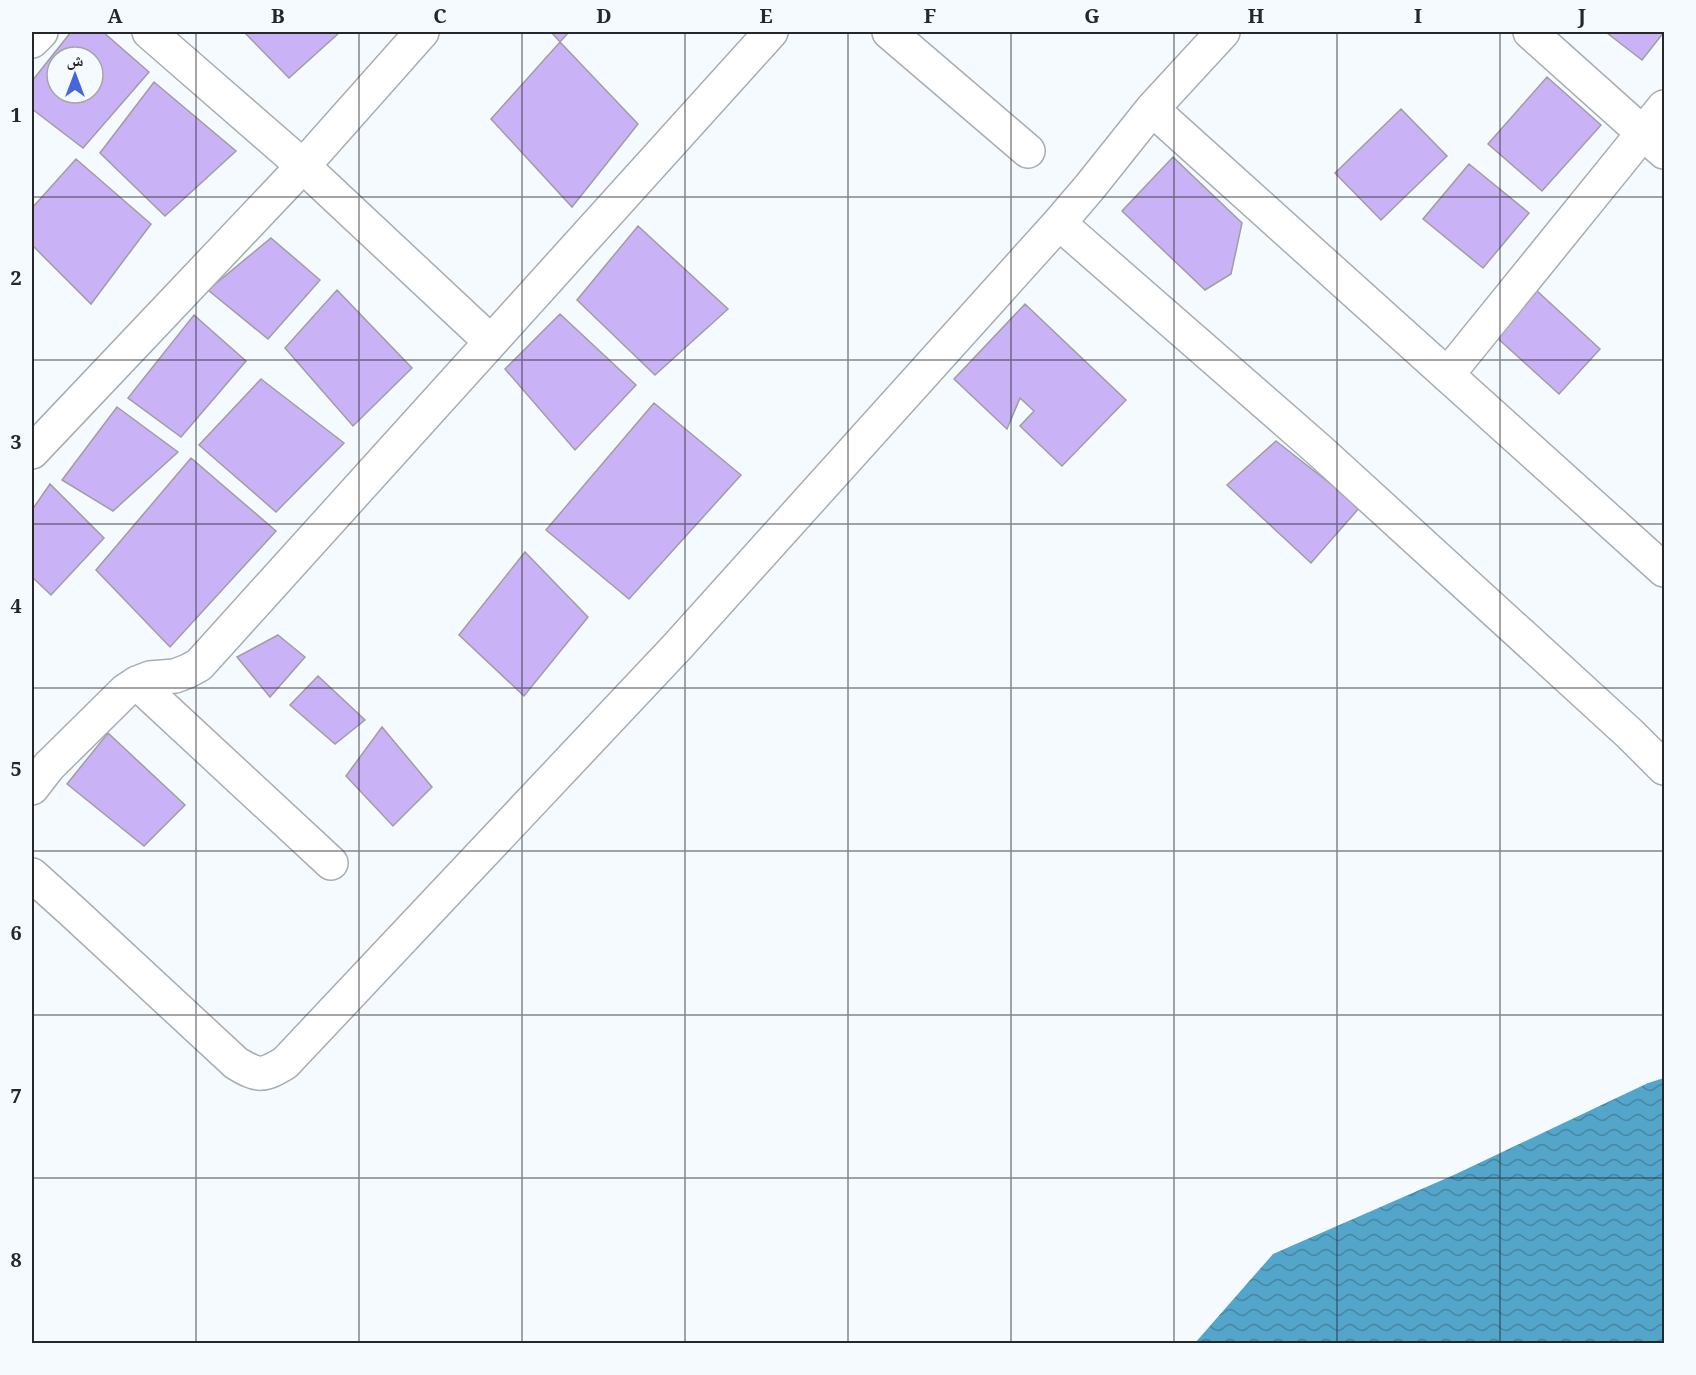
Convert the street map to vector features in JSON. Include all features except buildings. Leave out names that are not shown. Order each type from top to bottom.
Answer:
[{"type":"street","points":[[32,41],[41,32]]},
{"type":"street","points":[[149,32],[303,166],[491,342]]},
{"type":"street","points":[[32,452],[303,166],[422,32]]},
{"type":"street","points":[[37,771],[125,691],[137,683],[150,678],[175,676],[199,665],[771,32]]},
{"type":"street","points":[[889,32],[1028,152]]},
{"type":"street","points":[[1530,32],[1654,143]]},
{"type":"street","points":[[32,875],[236,1063],[250,1071],[266,1074],[285,1063],[676,647],[1059,223],[1210,36]]},
{"type":"street","points":[[1447,375],[1654,143],[1665,107]]},
{"type":"street","points":[[1152,109],[1665,570]]},
{"type":"street","points":[[1059,223],[1318,450],[1665,768]]},
{"type":"street","points":[[137,683],[331,863]]},
{"type":"water","points":[[1664,1078],[1664,1343],[1195,1343],[1273,1254],[1456,1174],[1648,1083]]}]
